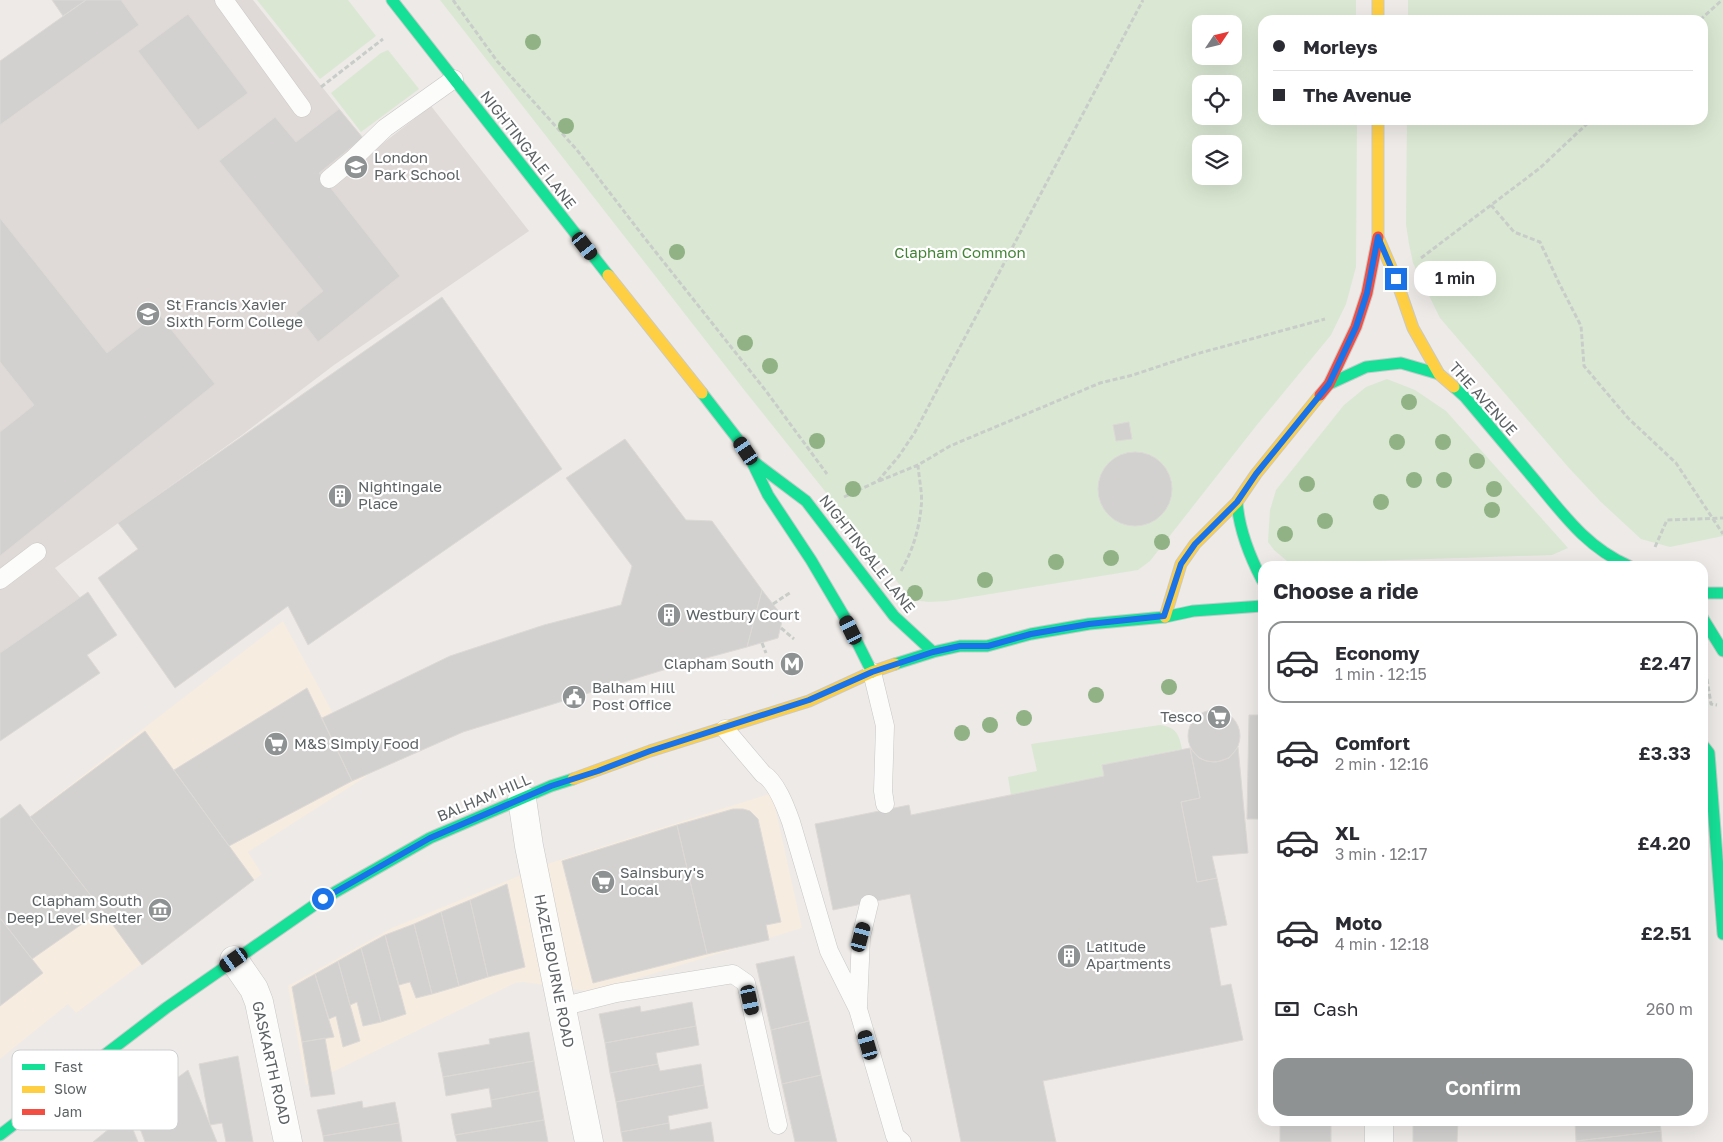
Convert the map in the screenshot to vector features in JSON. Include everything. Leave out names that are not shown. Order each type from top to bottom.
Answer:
[{"type":"main road","name":"NIGHTINGALE LANE","points":[[392,0],[740,442],[768,495],[811,560],[844,616],[872,672]]},
{"type":"main road","points":[[1378,0],[1378,15]]},
{"type":"main road","name":"THE AVENUE","points":[[1378,125],[1378,237],[1396,279],[1413,328],[1439,374],[1465,397],[1573,526],[1600,550],[1618,561]]},
{"type":"main road","points":[[1164,616],[1181,564],[1195,544],[1237,502],[1256,474],[1329,384],[1356,327],[1365,300],[1378,237]]},
{"type":"main road","points":[[1329,384],[1366,367],[1401,363],[1439,374]]},
{"type":"main road","name":"NIGHTINGALE LANE","points":[[751,460],[806,501],[894,616],[933,652]]},
{"type":"main road","points":[[1237,502],[1237,518],[1258,572]]},
{"type":"main road","points":[[1708,593],[1723,593]]},
{"type":"main road","name":"BALHAM HILL","points":[[111,1050],[166,1008],[323,899],[430,838],[551,786],[598,771],[650,751],[725,729],[809,700],[872,672],[933,652],[960,646],[988,646],[1031,634],[1089,624],[1193,611],[1258,606]]},
{"type":"main road","points":[[1708,627],[1723,651]]},
{"type":"main road","points":[[1708,748],[1718,740]]},
{"type":"main road","points":[[1708,769],[1723,934]]},
{"type":"main road","name":"BALHAM HILL","points":[[0,1135],[12,1126]]},
{"type":"street","name":"HAZELBOURNE ROAD","points":[[522,798],[526,829],[589,1142]]},
{"type":"street","name":"GASKARTH ROAD","points":[[234,960],[254,989],[259,1002],[288,1142]]},
{"type":"street","points":[[1379,1126],[1379,1142]]},
{"type":"lane","points":[[224,0],[301,106]]},
{"type":"lane","points":[[329,179],[385,128],[454,80]]},
{"type":"lane","points":[[0,580],[37,552]]},
{"type":"lane","points":[[872,672],[885,726],[883,791],[885,804]]},
{"type":"lane","points":[[725,729],[763,774],[768,776],[784,803],[830,951],[858,1009],[895,1136],[902,1142]]},
{"type":"lane","points":[[858,1009],[861,937],[870,904]]},
{"type":"lane","points":[[561,1007],[616,993],[733,974],[746,983],[778,1125]]},
{"type":"path","points":[[453,0],[497,61],[577,150],[766,391],[832,482]]},
{"type":"path","points":[[878,481],[899,456],[915,432],[1143,0]]},
{"type":"path","points":[[1706,15],[1722,0]]},
{"type":"path","points":[[301,106],[390,34]]},
{"type":"path","points":[[1417,261],[1540,168],[1586,125]]},
{"type":"path","points":[[1491,205],[1514,232],[1540,242],[1581,326],[1584,366],[1628,418],[1676,463],[1723,534]]},
{"type":"path","points":[[837,501],[878,481],[918,465],[950,446],[1100,383],[1133,375],[1196,354],[1313,321],[1330,318]]},
{"type":"path","points":[[897,576],[908,559],[915,540],[922,507],[918,465]]},
{"type":"path","points":[[1654,550],[1668,520],[1723,518]]},
{"type":"path","points":[[773,604],[792,591]]},
{"type":"path","points":[[781,628],[794,639]]},
{"type":"path","points":[[762,643],[766,653]]},
{"type":"path","points":[[1708,683],[1711,704],[1717,705]]},
{"type":"shaded area","name":"St Francis Xavier Sixth Form College","points":[[102,0],[253,0],[373,151],[431,106],[529,231],[334,365],[242,435],[55,568],[83,601],[0,656],[0,73]]},
{"type":"shaded area","points":[[283,621],[367,776],[248,852],[262,874],[76,1013],[68,1004],[0,1059],[0,819],[20,804],[30,816]]},
{"type":"shaded area","points":[[772,793],[802,928],[593,992],[523,982],[515,983],[306,1085],[288,986],[392,928],[550,863]]},
{"type":"green space","points":[[257,0],[348,0],[376,36],[320,79]]},
{"type":"green space","name":"Clapham Common","points":[[440,0],[1356,0],[1356,15],[1258,15],[1258,125],[1357,125],[1356,267],[1346,304],[1331,335],[1256,426],[1150,561],[1138,570],[947,601],[920,601],[905,591],[745,391]]},
{"type":"green space","points":[[1408,0],[1723,0],[1723,536],[1670,547],[1641,539],[1601,502],[1569,468],[1440,318],[1413,263],[1406,224],[1407,125],[1708,125],[1708,15],[1408,15]]},
{"type":"green space","points":[[388,50],[419,89],[361,132],[331,93],[381,53]]},
{"type":"green space","points":[[1387,379],[1415,390],[1446,411],[1568,548],[1552,555],[1367,561],[1287,561],[1268,542],[1270,510],[1276,490],[1344,405],[1366,387]]},
{"type":"green space","points":[[1160,725],[1170,727],[1176,732],[1182,749],[1102,765],[1104,776],[1011,795],[1008,777],[1037,771],[1031,744]]},
{"type":"building","points":[[52,0],[86,0],[63,16]]},
{"type":"building","points":[[86,0],[121,0],[139,25],[0,125],[0,61]]},
{"type":"building","points":[[188,14],[248,93],[198,130],[138,51]]},
{"type":"building","points":[[339,109],[363,138],[319,173],[400,276],[318,342],[296,313],[323,291],[219,161],[275,117],[296,142]]},
{"type":"building","points":[[0,218],[107,353],[158,313],[215,384],[0,556],[0,432],[34,405],[0,362]]},
{"type":"building","name":"Nightingale Place","points":[[442,297],[562,469],[308,645],[288,606],[175,688],[98,578],[138,549],[118,523]]},
{"type":"building","points":[[1129,422],[1132,439],[1116,441],[1113,425]]},
{"type":"building","name":"Westbury Court","points":[[625,439],[686,520],[712,521],[762,590],[747,647],[673,667],[463,732],[352,781],[322,718],[450,656],[544,625],[621,605],[632,566],[566,478]]},
{"type":"building","points":[[1135,452],[1149,455],[1161,463],[1169,475],[1172,489],[1169,503],[1161,515],[1149,523],[1135,526],[1121,523],[1109,515],[1101,503],[1098,489],[1101,475],[1109,463],[1121,455]]},
{"type":"building","points":[[762,590],[783,617],[778,638],[747,647]]},
{"type":"building","points":[[88,592],[117,635],[87,655],[100,673],[0,741],[0,653]]},
{"type":"building","name":"M&S Simply Food","points":[[307,688],[352,781],[229,846],[174,770]]},
{"type":"building","points":[[1209,710],[1219,710],[1233,717],[1240,731],[1240,741],[1233,755],[1219,762],[1209,762],[1199,758],[1192,751],[1188,741],[1188,731],[1192,721],[1199,714]]},
{"type":"building","points":[[1249,715],[1258,715],[1258,819],[1247,819]]},
{"type":"building","points":[[145,731],[254,880],[142,965],[30,817]]},
{"type":"building","points":[[1238,747],[1248,853],[1212,856],[1217,878],[1197,882],[1181,802],[1200,798],[1190,748],[1199,758],[1216,762],[1229,758]]},
{"type":"building","name":"Latitude Apartments","points":[[1190,748],[1200,798],[1181,802],[1197,882],[1217,878],[1227,925],[1210,928],[1221,986],[1231,984],[1243,1040],[1043,1081],[1056,1142],[961,1142],[910,894],[833,910],[815,824],[909,805],[911,815],[1104,776],[1102,765]]},
{"type":"building","points":[[20,804],[102,910],[32,959],[0,918],[0,819]]},
{"type":"building","points":[[733,809],[750,811],[758,819],[781,922],[766,925],[769,940],[707,954],[677,825]]},
{"type":"building","points":[[677,825],[707,954],[593,983],[562,861]]},
{"type":"building","points":[[507,884],[525,967],[488,977],[470,900]]},
{"type":"building","points":[[470,900],[488,977],[459,986],[441,912]]},
{"type":"building","points":[[441,912],[459,986],[432,994],[414,924]]},
{"type":"building","points":[[0,918],[43,973],[0,1006]]},
{"type":"building","points":[[414,924],[432,994],[416,998],[410,982],[399,985],[385,935]]},
{"type":"building","points":[[385,935],[406,1014],[381,1022],[361,948]]},
{"type":"building","points":[[361,948],[381,1022],[363,1026],[357,1002],[350,1005],[338,961]]},
{"type":"building","points":[[794,956],[809,1021],[771,1030],[756,964]]},
{"type":"building","points":[[338,961],[360,1041],[343,1047],[336,1016],[329,1019],[315,974]]},
{"type":"building","points":[[315,974],[334,1037],[302,1042],[292,987]]},
{"type":"building","points":[[692,1002],[696,1026],[605,1043],[599,1014],[640,1006],[641,1012]]},
{"type":"building","points":[[809,1021],[821,1075],[782,1084],[771,1030]]},
{"type":"building","points":[[696,1026],[699,1045],[656,1053],[658,1064],[610,1073],[605,1043]]},
{"type":"building","points":[[529,1032],[534,1061],[443,1077],[438,1053],[490,1044],[489,1039]]},
{"type":"building","points":[[325,1038],[335,1094],[311,1097],[302,1042]]},
{"type":"building","points":[[238,1056],[253,1142],[226,1142],[222,1123],[210,1125],[199,1064]]},
{"type":"building","points":[[534,1061],[539,1091],[491,1100],[489,1088],[446,1096],[443,1077]]},
{"type":"building","points":[[658,1064],[660,1071],[701,1064],[704,1085],[616,1102],[610,1073]]},
{"type":"building","points":[[188,1070],[217,1142],[145,1142],[140,1130],[178,1130],[178,1077]]},
{"type":"building","points":[[821,1075],[837,1142],[795,1142],[782,1084]]},
{"type":"building","points":[[704,1085],[708,1108],[668,1116],[669,1123],[621,1132],[616,1102]]},
{"type":"building","points":[[539,1091],[544,1120],[455,1135],[451,1114],[492,1107],[491,1100]]},
{"type":"building","points":[[362,1101],[363,1108],[395,1102],[399,1123],[323,1136],[317,1110]]},
{"type":"building","points":[[544,1120],[548,1142],[457,1142],[455,1135]]},
{"type":"building","points":[[711,1122],[714,1142],[623,1142],[621,1132],[669,1123],[670,1130]]},
{"type":"building","points":[[399,1123],[402,1142],[324,1142],[323,1136]]},
{"type":"building","points":[[1280,1126],[1331,1126],[1331,1142],[1280,1142]]},
{"type":"building","points":[[1413,1126],[1458,1126],[1457,1142],[1413,1142]]},
{"type":"building","points":[[1575,1126],[1660,1126],[1661,1131],[1576,1141]]},
{"type":"building","points":[[108,1130],[133,1130],[138,1142],[93,1142]]},
{"type":"building","points":[[1661,1131],[1662,1142],[1576,1142],[1576,1141]]},
{"type":"traffic: fast","points":[[392,0],[608,275]]},
{"type":"traffic: fast","points":[[1329,384],[1366,367],[1401,363],[1439,374]]},
{"type":"traffic: fast","points":[[1454,387],[1465,397],[1576,529],[1600,549],[1620,561]]},
{"type":"traffic: fast","points":[[702,393],[740,442],[751,460],[768,495],[811,560],[844,616],[872,672]]},
{"type":"traffic: fast","points":[[754,462],[806,501],[894,616],[933,652]]},
{"type":"traffic: fast","points":[[1237,502],[1245,542],[1258,572]]},
{"type":"traffic: fast","points":[[1708,593],[1723,593]]},
{"type":"traffic: fast","points":[[895,664],[960,646],[987,646],[1031,634],[1089,624],[1165,617],[1193,611],[1258,606]]},
{"type":"traffic: fast","points":[[1708,627],[1723,651]]},
{"type":"traffic: fast","points":[[1708,752],[1723,934]]},
{"type":"traffic: fast","points":[[111,1050],[166,1008],[323,899],[430,838],[551,786],[573,779]]},
{"type":"traffic: fast","points":[[0,1135],[12,1126]]},
{"type":"traffic: slow","points":[[1378,0],[1378,15]]},
{"type":"traffic: slow","points":[[1378,125],[1378,237],[1396,279],[1413,328],[1439,374],[1454,387]]},
{"type":"traffic: slow","points":[[608,275],[702,393]]},
{"type":"traffic: slow","points":[[1165,617],[1181,564],[1195,544],[1237,502],[1256,474],[1320,395]]},
{"type":"traffic: slow","points":[[573,779],[650,751],[809,701],[872,672],[895,664]]},
{"type":"traffic: jam","points":[[1320,395],[1329,384],[1356,327],[1367,293],[1378,237]]},
{"type":"place","name":"London Park School","points":[[356,167]]},
{"type":"place","name":"St Francis Xavier Sixth Form College","points":[[148,314]]},
{"type":"place","name":"Nightingale Place","points":[[340,496]]},
{"type":"place","name":"Westbury Court","points":[[669,615]]},
{"type":"place","name":"Clapham South","points":[[792,664]]},
{"type":"place","name":"Balham Hill Post Office","points":[[574,697]]},
{"type":"place","name":"Tesco","points":[[1219,717]]},
{"type":"place","name":"M&S Simply Food","points":[[276,744]]},
{"type":"place","name":"Sainsbury's Local","points":[[603,882]]},
{"type":"place","name":"Clapham South Deep Level Shelter","points":[[160,910]]},
{"type":"place","name":"Latitude Apartments","points":[[1069,956]]},
{"type":"route","points":[[323,899],[430,838],[551,786],[598,771],[650,751],[725,729],[809,700],[872,672],[933,652],[960,646],[988,646],[1031,634],[1089,624],[1164,616],[1181,564],[1195,544],[1237,502],[1256,474],[1329,384],[1356,327],[1367,293],[1378,237],[1396,279]]}]
